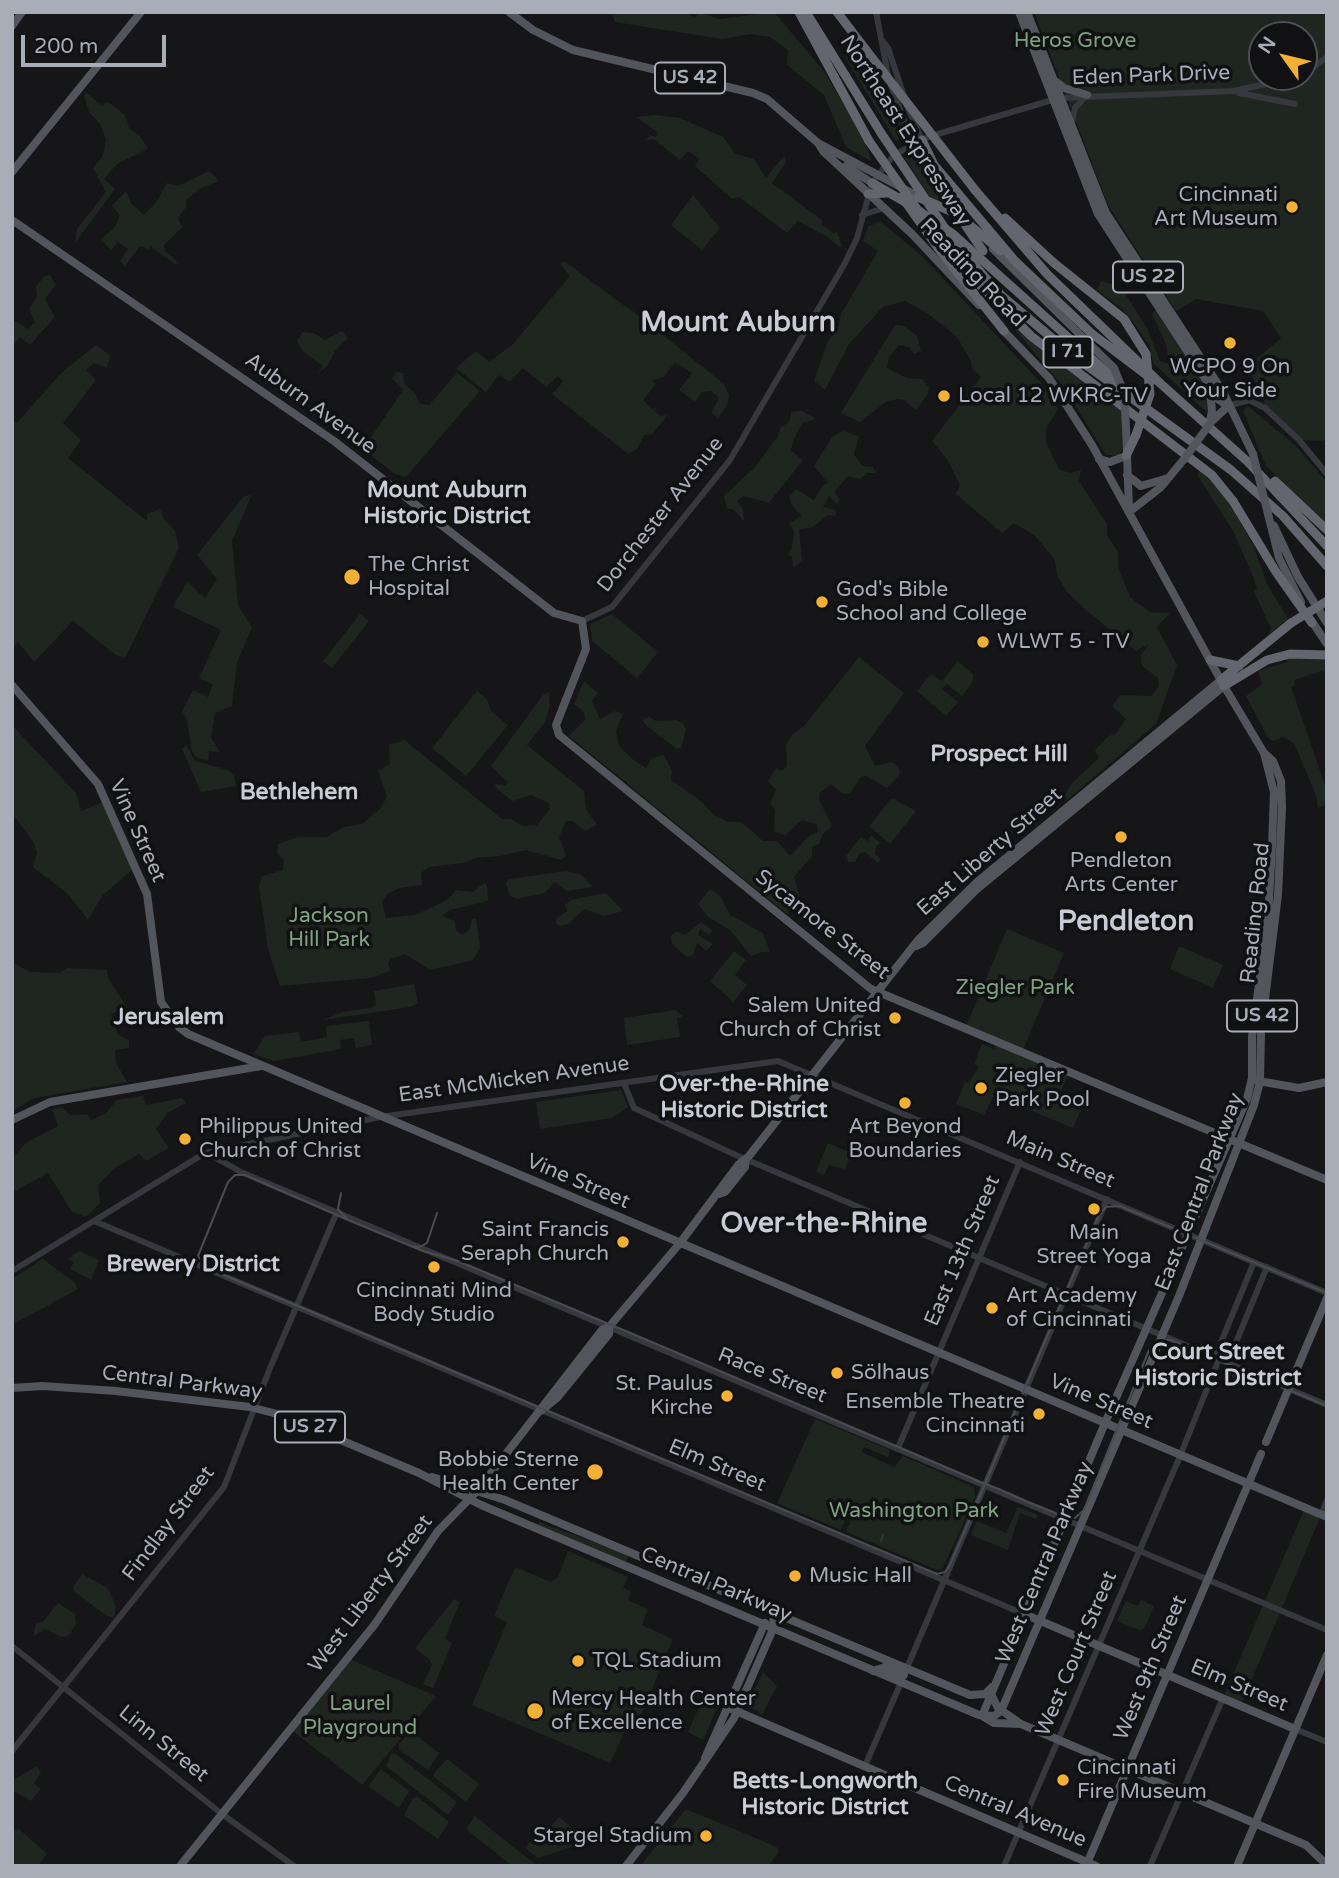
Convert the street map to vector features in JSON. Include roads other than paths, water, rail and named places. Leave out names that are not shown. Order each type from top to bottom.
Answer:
[{"type":"highway","points":[[799,12],[916,219],[1004,331]]},
{"type":"highway","name":"Northeast Expressway","points":[[807,12],[881,133],[950,236],[983,275],[1038,328],[1260,495],[1327,566]]},
{"type":"highway","name":"Northeast Expressway","points":[[836,12],[975,190],[1161,384],[1250,458],[1327,546]]},
{"type":"highway","points":[[870,141],[934,233],[969,274],[1031,337],[1212,475],[1233,501],[1276,572],[1312,623]]},
{"type":"highway","points":[[917,141],[942,191],[998,273]]},
{"type":"highway","points":[[917,141],[934,166],[1014,260]]},
{"type":"highway","points":[[872,183],[953,234],[1161,420]]},
{"type":"highway","points":[[868,194],[893,194]]},
{"type":"highway","points":[[918,197],[955,213],[1014,260],[1091,333],[1145,377],[1161,384]]},
{"type":"highway","points":[[1038,256],[1124,318],[1146,354],[1150,394],[1126,456]]},
{"type":"highway","points":[[1250,458],[1327,530]]},
{"type":"highway","points":[[1222,683],[1305,612],[1327,601]]},
{"type":"highway","points":[[1222,683],[1258,663],[1277,657],[1302,653],[1327,655]]},
{"type":"highway","points":[[1210,660],[1239,666]]},
{"type":"main road","points":[[12,26],[22,12]]},
{"type":"main road","points":[[12,172],[141,12]]},
{"type":"main road","name":"Reading Road","points":[[509,12],[533,30],[573,50],[759,95],[818,143],[950,214],[983,239],[1114,368],[1124,393],[1129,512]]},
{"type":"main road","name":"US 22","points":[[1019,12],[1056,99],[1097,214],[1219,400],[1228,406]]},
{"type":"main road","name":"US 22","points":[[1027,12],[1053,79],[1056,99],[1071,127],[1106,213],[1223,392],[1250,458],[1279,558],[1312,623],[1327,644]]},
{"type":"main road","points":[[1053,79],[1064,88],[1087,95]]},
{"type":"main road","name":"Reading Road","points":[[818,143],[1004,331],[1061,394],[1222,683],[1264,753],[1274,793],[1268,917],[1253,1023],[1256,1080]]},
{"type":"main road","points":[[828,156],[872,183]]},
{"type":"main road","name":"Auburn Avenue","points":[[12,220],[334,441],[554,614],[582,621]]},
{"type":"main road","points":[[1208,383],[1211,420]]},
{"type":"main road","points":[[1129,512],[1171,477],[1211,420],[1228,406]]},
{"type":"main road","points":[[1099,460],[1110,462],[1126,456]]},
{"type":"main road","points":[[1127,475],[1141,486],[1171,477]]},
{"type":"main road","name":"US 22","points":[[1268,514],[1298,577],[1327,623]]},
{"type":"main road","name":"Sycamore Street","points":[[582,621],[586,649],[556,725],[559,735],[788,922],[879,992],[1327,1180]]},
{"type":"main road","name":"East Liberty Street","points":[[680,1243],[733,1172],[916,946],[923,943],[976,890],[1222,683]]},
{"type":"main road","name":"Vine Street","points":[[12,685],[98,784],[147,894],[160,996],[167,1013],[188,1034],[1324,1516]]},
{"type":"main road","points":[[12,1120],[50,1102],[261,1066]]},
{"type":"main road","points":[[1256,1080],[1299,1088],[1327,1082]]},
{"type":"main road","name":"East Central Parkway","points":[[1105,1423],[1256,1080]]},
{"type":"main road","name":"East Central Parkway","points":[[1121,1430],[1240,1144],[1256,1080]]},
{"type":"main road","name":"West Liberty Street","points":[[180,1866],[375,1624],[433,1537],[478,1490],[541,1412],[544,1403],[588,1347],[602,1330],[610,1327],[680,1243]]},
{"type":"main road","points":[[1266,1443],[1327,1298]]},
{"type":"main road","name":"Central Parkway","points":[[12,1388],[87,1388],[255,1408],[281,1415],[419,1473],[469,1500],[873,1671],[904,1675],[970,1695],[985,1694],[994,1686]]},
{"type":"main road","name":"West Central Parkway","points":[[994,1686],[1105,1423]]},
{"type":"main road","name":"West Central Parkway","points":[[1001,1711],[1121,1430]]},
{"type":"main road","name":"West 9th Street","points":[[1090,1865],[1127,1770],[1261,1454]]},
{"type":"main road","name":"Central Parkway","points":[[419,1473],[478,1490],[774,1613],[904,1675],[982,1716]]},
{"type":"main road","points":[[703,1764],[763,1625],[774,1613]]},
{"type":"main road","points":[[626,1866],[703,1764],[738,1712],[772,1629],[774,1613]]},
{"type":"main road","name":"Elm Street","points":[[1024,1614],[1295,1728]]},
{"type":"main road","points":[[1237,1866],[1327,1655]]},
{"type":"main road","name":"US 42","points":[[992,1696],[994,1686]]},
{"type":"main road","points":[[992,1696],[1001,1711],[1021,1724]]},
{"type":"main road","points":[[992,1696],[982,1716],[994,1716],[1001,1711]]},
{"type":"main road","name":"Central Avenue","points":[[727,1707],[1020,1832],[1090,1865]]},
{"type":"main road","name":"US 27","points":[[982,1716],[994,1723],[1021,1724],[1306,1845],[1327,1865]]},
{"type":"street","points":[[876,12],[892,89],[917,141]]},
{"type":"street","name":"Eden Park Drive","points":[[868,194],[877,174],[894,155],[917,141],[1056,99],[1087,95],[1234,91],[1248,88]]},
{"type":"street","points":[[1234,91],[1295,104]]},
{"type":"street","points":[[1071,127],[1074,109],[1087,95]]},
{"type":"street","name":"Dorchester Avenue","points":[[582,621],[607,611],[617,602],[730,460],[845,263],[857,238],[868,194]]},
{"type":"street","points":[[862,215],[884,208]]},
{"type":"street","points":[[1228,406],[1240,400],[1254,401],[1298,440],[1327,474]]},
{"type":"street","name":"Main Street","points":[[778,1061],[1327,1293]]},
{"type":"street","name":"East McMicken Avenue","points":[[205,1153],[380,1117],[778,1061]]},
{"type":"street","points":[[624,1083],[635,1108],[746,1159],[1327,1405]]},
{"type":"street","points":[[406,1128],[410,1113]]},
{"type":"street","points":[[12,1272],[205,1153]]},
{"type":"street","name":"Race Street","points":[[205,1153],[337,1212],[1327,1630]]},
{"type":"street","name":"East 13th Street","points":[[898,1448],[1020,1162]]},
{"type":"street","points":[[865,1766],[1107,1199]]},
{"type":"street","name":"Findlay Street","points":[[12,1751],[224,1487],[295,1308],[337,1212]]},
{"type":"street","name":"Elm Street","points":[[93,1222],[1024,1614]]},
{"type":"street","points":[[1219,1359],[1217,1352],[1254,1262]]},
{"type":"street","points":[[1219,1359],[1230,1357],[1267,1268]]},
{"type":"street","name":"West Court Street","points":[[1004,1866],[1219,1359]]},
{"type":"street","points":[[1324,1516],[1327,1500]]},
{"type":"street","name":"Linn Street","points":[[12,1646],[222,1814],[294,1866]]},
{"type":"street","points":[[1150,1866],[1223,1698]]},
{"type":"street","name":"Elm Street","points":[[1295,1728],[1327,1742]]},
{"type":"waterway","points":[[881,1541],[883,1535]]},
{"type":"tram line","points":[[1327,1293],[1120,1206],[1106,1207],[1099,1215],[985,1484],[950,1565],[945,1572],[937,1574],[207,1268],[198,1256],[228,1182],[235,1175],[245,1175],[423,1251],[458,1261],[980,1482],[985,1484],[986,1484],[1001,1490],[1068,1518],[1075,1518],[1084,1510],[1149,1350],[1157,1340],[1171,1340],[1327,1406]]},
{"type":"tram line","points":[[341,1193],[338,1209],[347,1219]]},
{"type":"tram line","points":[[411,1246],[420,1247],[427,1243],[437,1213]]},
{"type":"place","name":"Cincinnati Art Museum","points":[[1292,207]]},
{"type":"place","name":"WCPO 9 On Your Side","points":[[1230,343]]},
{"type":"place","name":"Local 12 WKRC-TV","points":[[944,396]]},
{"type":"place","name":"The Christ Hospital","points":[[352,577]]},
{"type":"place","name":"God's Bible School and College","points":[[822,602]]},
{"type":"place","name":"WLWT 5 - TV","points":[[983,642]]},
{"type":"place","name":"Pendleton Arts Center","points":[[1121,837]]},
{"type":"place","name":"Salem United Church of Christ","points":[[895,1018]]},
{"type":"place","name":"Ziegler Park Pool","points":[[981,1088]]},
{"type":"place","name":"Art Beyond Boundaries","points":[[905,1103]]},
{"type":"place","name":"Philippus United Church of Christ","points":[[185,1139]]},
{"type":"place","name":"Main Street Yoga","points":[[1094,1209]]},
{"type":"place","name":"Saint Francis Seraph Church","points":[[623,1242]]},
{"type":"place","name":"Cincinnati Mind Body Studio","points":[[434,1267]]},
{"type":"place","name":"Art Academy of Cincinnati","points":[[992,1308]]},
{"type":"place","name":"Sölhaus","points":[[837,1373]]},
{"type":"place","name":"St. Paulus Kirche","points":[[727,1396]]},
{"type":"place","name":"Ensemble Theatre Cincinnati","points":[[1039,1414]]},
{"type":"place","name":"Bobbie Sterne Health Center","points":[[595,1472]]},
{"type":"place","name":"Music Hall","points":[[795,1576]]},
{"type":"place","name":"TQL Stadium","points":[[578,1661]]},
{"type":"place","name":"Mercy Health Center of Excellence","points":[[535,1711]]},
{"type":"place","name":"Cincinnati Fire Museum","points":[[1063,1780]]},
{"type":"place","name":"Stargel Stadium","points":[[706,1836]]},
{"type":"district","name":"Mount Auburn","points":[[738,324]]},
{"type":"district","name":"Mount Auburn Historic District","points":[[447,504]]},
{"type":"district","name":"Prospect Hill","points":[[999,755]]},
{"type":"district","name":"Bethlehem","points":[[299,793]]},
{"type":"district","name":"Pendleton","points":[[1126,923]]},
{"type":"district","name":"Jerusalem","points":[[169,1018]]},
{"type":"district","name":"Over-the-Rhine Historic District","points":[[744,1098]]},
{"type":"district","name":"Over-the-Rhine","points":[[824,1225]]},
{"type":"district","name":"Brewery District","points":[[193,1265]]},
{"type":"district","name":"Court Street Historic District","points":[[1218,1366]]},
{"type":"district","name":"Betts-Longworth Historic District","points":[[825,1795]]},
{"type":"park label","name":"Heros Grove","points":[[1075,41]]},
{"type":"park label","name":"Jackson Hill Park","points":[[329,928]]},
{"type":"park label","name":"Ziegler Park","points":[[1015,988]]},
{"type":"park label","name":"Washington Park","points":[[914,1511]]},
{"type":"park label","name":"Laurel Playground","points":[[360,1716]]}]
